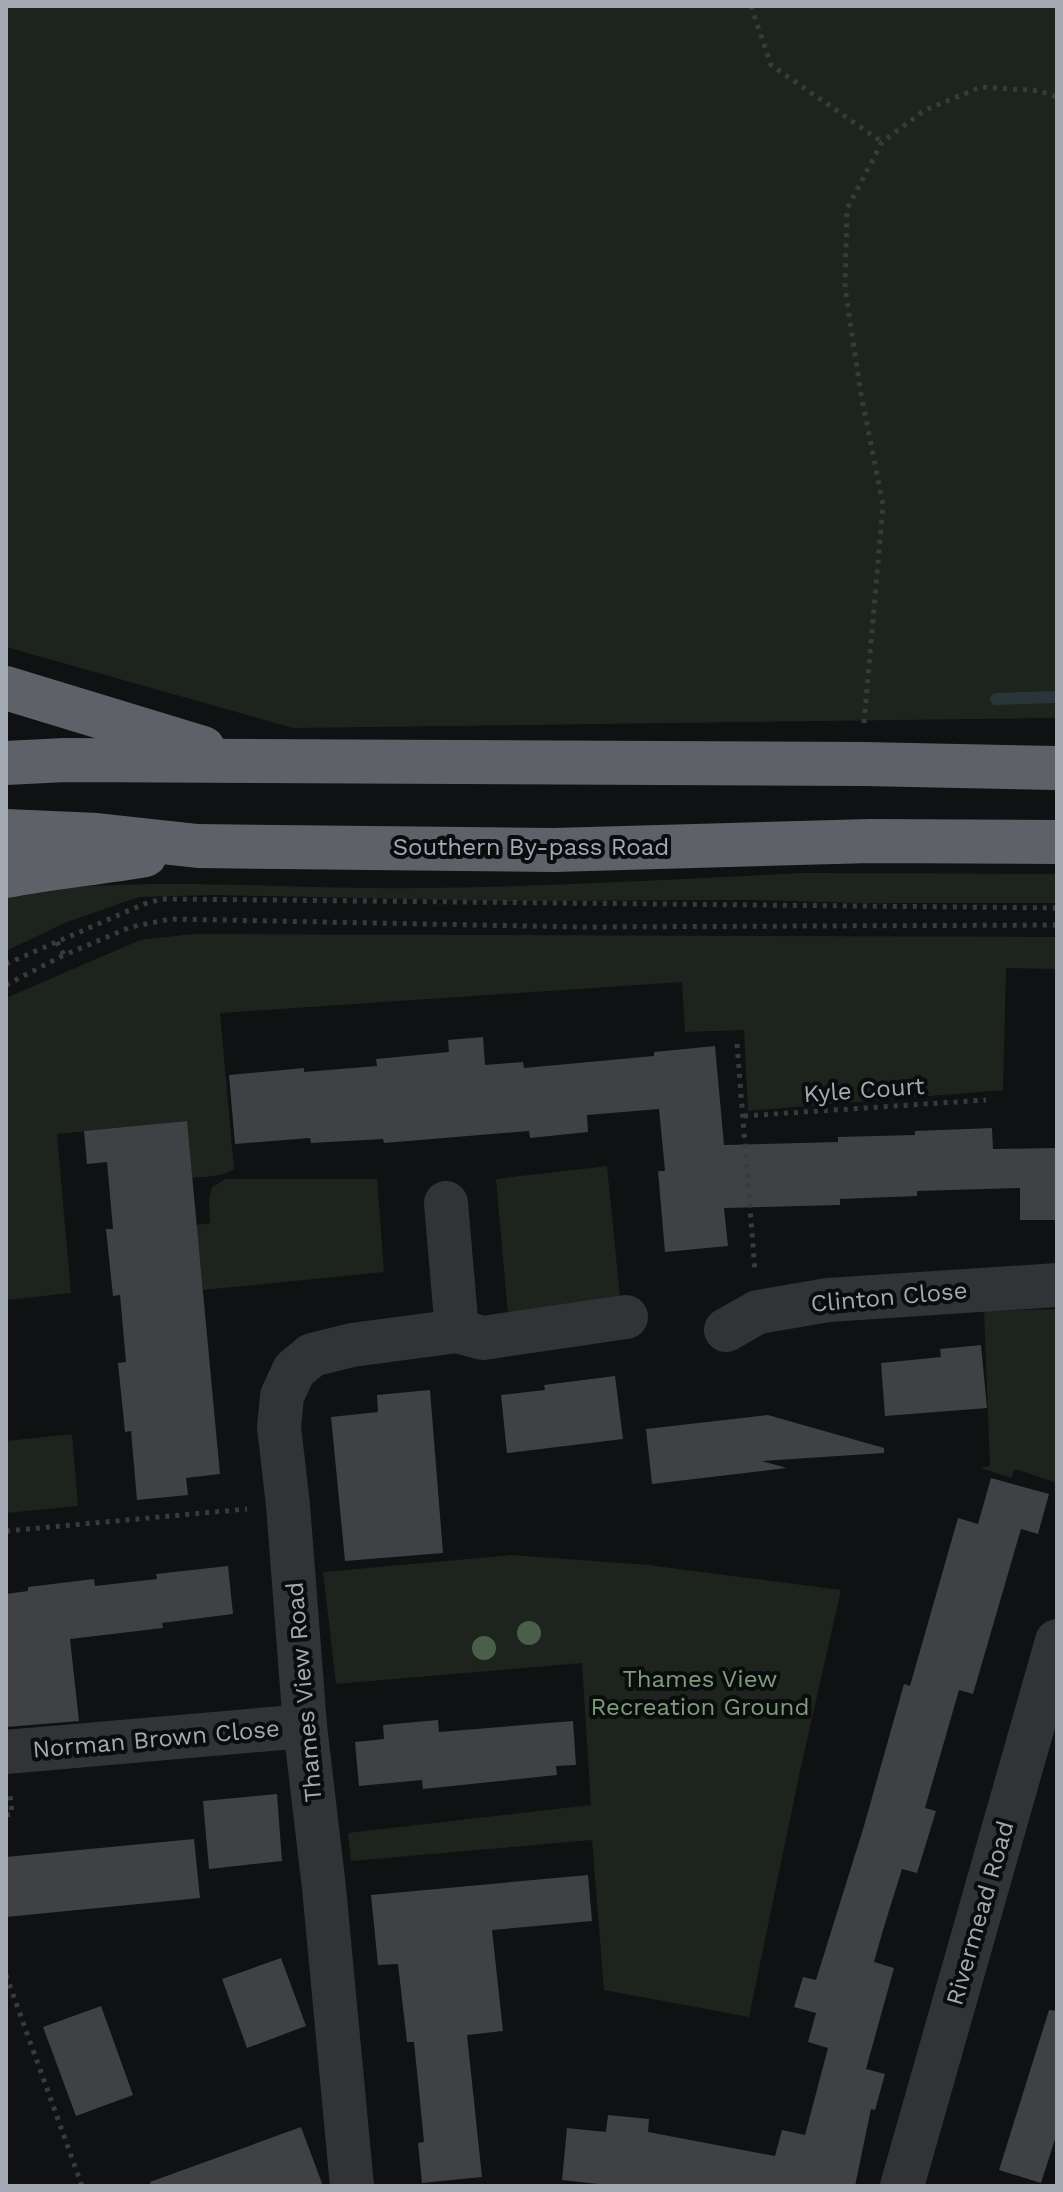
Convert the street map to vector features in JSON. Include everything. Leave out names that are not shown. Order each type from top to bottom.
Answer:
[{"type":"highway","points":[[6,688],[250,762]]},
{"type":"highway","points":[[6,763],[65,760],[864,764],[1057,768]]},
{"type":"highway","name":"Southern By-pass Road","points":[[6,831],[97,835],[198,846],[554,850],[871,841],[1057,842]]},
{"type":"highway","points":[[6,876],[198,846]]},
{"type":"street","points":[[446,1203],[457,1331]]},
{"type":"street","name":"Clinton Close","points":[[742,1321],[828,1300],[1057,1285]]},
{"type":"street","name":"Thames View Road","points":[[352,2186],[324,1888],[305,1726],[279,1427],[282,1396],[294,1370],[312,1355],[352,1345],[457,1331],[483,1338],[626,1317]]},
{"type":"street","name":"Rivermead Road","points":[[902,2186],[1057,1641]]},
{"type":"street","name":"Norman Brown Close","points":[[6,1752],[305,1726]]},
{"type":"path","points":[[751,6],[771,65],[882,142]]},
{"type":"path","points":[[864,764],[863,726],[883,505],[861,394],[845,288],[847,209],[882,142],[925,110],[981,87],[1040,91],[1057,97]]},
{"type":"path","points":[[6,964],[162,899],[1057,908]]},
{"type":"path","points":[[6,985],[64,955],[131,927],[170,919],[580,927],[1057,925]]},
{"type":"path","points":[[57,942],[64,955]]},
{"type":"path","points":[[737,1044],[744,1116],[742,1321]]},
{"type":"path","name":"Kyle Court","points":[[744,1116],[986,1100]]},
{"type":"path","points":[[6,1531],[288,1505]]},
{"type":"path","points":[[6,1975],[82,2186]]},
{"type":"green space","points":[[6,6],[1057,6],[1057,718],[293,728],[6,647]]},
{"type":"green space","points":[[804,873],[1057,874],[1057,903],[498,901],[214,895],[139,897],[67,922],[6,951],[6,895],[57,889],[160,884],[465,887]]},
{"type":"green space","points":[[193,934],[1057,937],[1057,969],[1006,968],[1003,1090],[748,1111],[744,1030],[685,1032],[682,982],[220,1013],[234,1169],[220,1175],[192,1178],[186,1121],[57,1134],[71,1293],[6,1300],[6,998],[140,940]]},
{"type":"green space","points":[[607,1166],[620,1297],[508,1315],[496,1179]]},
{"type":"green space","points":[[226,1179],[377,1179],[384,1272],[203,1290],[196,1225],[210,1223],[212,1187]]},
{"type":"green space","points":[[1057,1309],[1057,1483],[1015,1469],[1011,1478],[981,1468],[990,1466],[984,1311]]},
{"type":"green space","points":[[72,1434],[78,1506],[6,1513],[6,1441]]},
{"type":"green space","name":"Thames View Recreation Ground","points":[[512,1555],[648,1565],[841,1590],[749,2017],[604,1990],[592,1840],[351,1861],[348,1833],[591,1805],[582,1663],[336,1684],[323,1572]]},
{"type":"building","points":[[483,1037],[485,1065],[523,1062],[524,1068],[654,1056],[654,1052],[715,1046],[724,1145],[838,1142],[838,1137],[915,1135],[915,1131],[992,1128],[993,1149],[1057,1148],[1057,1220],[1020,1220],[1020,1188],[917,1191],[917,1196],[840,1199],[840,1205],[724,1208],[728,1246],[665,1252],[658,1171],[665,1171],[659,1109],[587,1115],[588,1132],[530,1138],[529,1131],[384,1143],[383,1139],[311,1143],[310,1138],[235,1144],[229,1075],[304,1068],[304,1072],[377,1066],[376,1059],[449,1052],[448,1040]]},
{"type":"building","points":[[187,1121],[220,1474],[186,1478],[188,1495],[137,1500],[131,1431],[125,1432],[118,1363],[126,1362],[120,1295],[113,1296],[106,1229],[113,1229],[107,1162],[87,1164],[84,1131]]},
{"type":"building","points":[[981,1345],[987,1408],[885,1416],[881,1363],[941,1357],[940,1349]]},
{"type":"building","points":[[615,1376],[623,1439],[507,1453],[501,1395],[545,1390],[544,1385]]},
{"type":"building","points":[[430,1390],[443,1553],[345,1561],[331,1417],[378,1412],[377,1395]]},
{"type":"building","points":[[768,1415],[884,1448],[884,1453],[762,1461],[787,1468],[652,1484],[646,1429]]},
{"type":"building","points":[[991,1478],[1049,1494],[1038,1534],[1021,1529],[973,1694],[959,1690],[925,1808],[936,1811],[917,1873],[902,1869],[874,1962],[894,1968],[866,2069],[885,2074],[875,2110],[871,2109],[855,2186],[616,2186],[562,2180],[567,2128],[606,2132],[608,2115],[649,2119],[648,2132],[775,2156],[782,2130],[805,2135],[828,2048],[808,2042],[816,2013],[794,2007],[803,1977],[816,1980],[904,1684],[910,1686],[958,1518],[978,1524]]},
{"type":"building","points":[[228,1566],[233,1614],[162,1623],[163,1628],[70,1639],[79,1721],[6,1727],[6,1594],[28,1591],[28,1587],[94,1579],[95,1586],[157,1579],[156,1574]]},
{"type":"building","points":[[438,1720],[439,1732],[573,1721],[576,1765],[556,1766],[557,1775],[423,1789],[422,1780],[359,1786],[355,1742],[384,1739],[383,1725]]},
{"type":"building","points":[[277,1794],[282,1861],[209,1869],[203,1801]]},
{"type":"building","points":[[194,1839],[200,1898],[6,1917],[6,1857]]},
{"type":"building","points":[[588,1875],[592,1921],[492,1930],[503,2031],[467,2035],[482,2177],[422,2183],[418,2143],[424,2142],[414,2042],[407,2042],[398,1964],[378,1965],[371,1895]]},
{"type":"building","points":[[281,1958],[306,2026],[247,2048],[222,1979]]},
{"type":"building","points":[[101,2006],[133,2095],[76,2116],[43,2027]]},
{"type":"building","points":[[1049,2010],[1057,2011],[1057,2133],[1041,2183],[999,2170]]},
{"type":"building","points":[[301,2127],[323,2186],[151,2186],[150,2182]]},
{"type":"waterway","points":[[996,699],[1057,697]]}]
